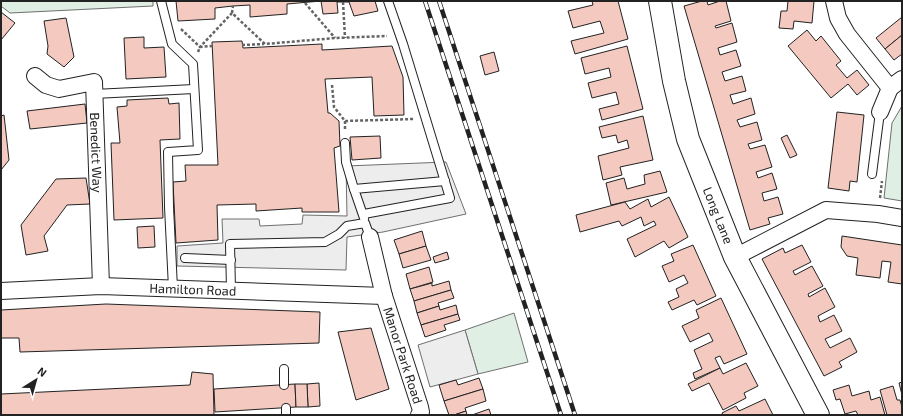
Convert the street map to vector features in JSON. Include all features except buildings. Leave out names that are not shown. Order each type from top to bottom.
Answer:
[{"type":"street","name":"Long Lane","points":[[660,1],[674,81],[688,139],[735,257],[818,415]]},
{"type":"street","points":[[834,1],[838,18],[847,34],[896,84],[880,112]]},
{"type":"street","name":"Benedict Way","points":[[35,76],[46,85],[59,89],[94,82],[101,286]]},
{"type":"street","points":[[735,257],[826,210],[878,214],[902,218]]},
{"type":"street","name":"Manor Park Road","points":[[368,230],[384,296],[420,407],[420,415]]},
{"type":"street","name":"Hamilton Road","points":[[1,292],[101,286],[384,296]]},
{"type":"lane","points":[[161,1],[172,44],[193,64],[198,150],[168,152],[168,207],[173,288]]},
{"type":"lane","points":[[364,214],[450,198],[388,1]]},
{"type":"lane","points":[[94,94],[194,89]]},
{"type":"lane","points":[[872,174],[880,112]]},
{"type":"lane","points":[[231,290],[230,244],[325,242],[339,234],[347,226],[368,230],[346,162],[346,143]]},
{"type":"lane","points":[[354,189],[445,181]]},
{"type":"lane","points":[[184,258],[231,260]]},
{"type":"lane","points":[[284,370],[284,385]]},
{"type":"path","points":[[343,2],[345,38]]},
{"type":"path","points":[[304,3],[335,38]]},
{"type":"path","points":[[178,25],[200,47],[232,13],[233,6]]},
{"type":"path","points":[[232,13],[265,44]]},
{"type":"path","points":[[242,44],[265,44],[335,38],[400,36]]},
{"type":"path","points":[[332,85],[334,107],[345,121],[426,118]]},
{"type":"green space","points":[[1,1],[153,1],[153,6],[10,13],[1,6]]},
{"type":"green space","points":[[902,106],[902,201],[884,198],[892,123]]},
{"type":"green space","points":[[514,313],[528,362],[478,374],[465,330]]},
{"type":"shaded area","points":[[446,162],[466,214],[383,232],[347,237],[346,270],[177,266],[177,246],[223,243],[222,219],[259,219],[260,226],[302,224],[303,215],[347,216],[346,166]]},
{"type":"shaded area","points":[[465,330],[478,374],[430,387],[418,345]]},
{"type":"railway","points":[[425,1],[561,415]]},
{"type":"railway","points":[[439,1],[575,415]]}]
